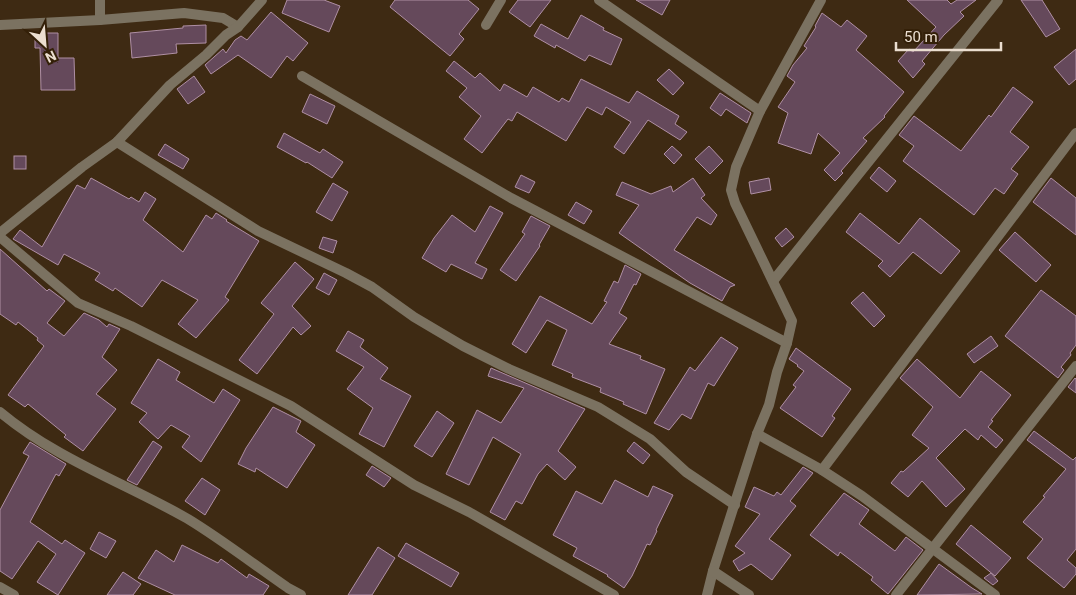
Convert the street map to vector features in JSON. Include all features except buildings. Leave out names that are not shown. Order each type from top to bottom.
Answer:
[{"type":"street","points":[[100,0],[100,20]]},
{"type":"street","points":[[0,233],[82,167],[117,142],[170,85],[238,26],[262,0]]},
{"type":"street","points":[[486,25],[501,0]]},
{"type":"street","points":[[599,0],[760,111]]},
{"type":"street","points":[[707,595],[757,434],[770,405],[777,372],[792,321],[735,204],[731,190],[736,167],[760,111],[821,0]]},
{"type":"street","points":[[773,281],[998,0]]},
{"type":"street","points":[[0,25],[100,20],[184,13],[223,18],[238,26]]},
{"type":"street","points":[[302,76],[511,198],[787,343]]},
{"type":"street","points":[[822,470],[1076,132]]},
{"type":"street","points":[[117,142],[258,231],[372,287],[414,317],[464,346],[509,369],[598,407],[650,439],[686,472],[735,505]]},
{"type":"street","points":[[0,237],[78,303],[131,326],[291,406],[414,484],[469,512],[614,595]]},
{"type":"street","points":[[896,595],[1076,366]]},
{"type":"street","points":[[0,412],[61,455],[189,520],[301,595]]},
{"type":"street","points":[[757,434],[822,470],[862,496],[995,595]]},
{"type":"street","points":[[713,571],[749,595]]},
{"type":"street","points":[[0,587],[14,595]]}]
